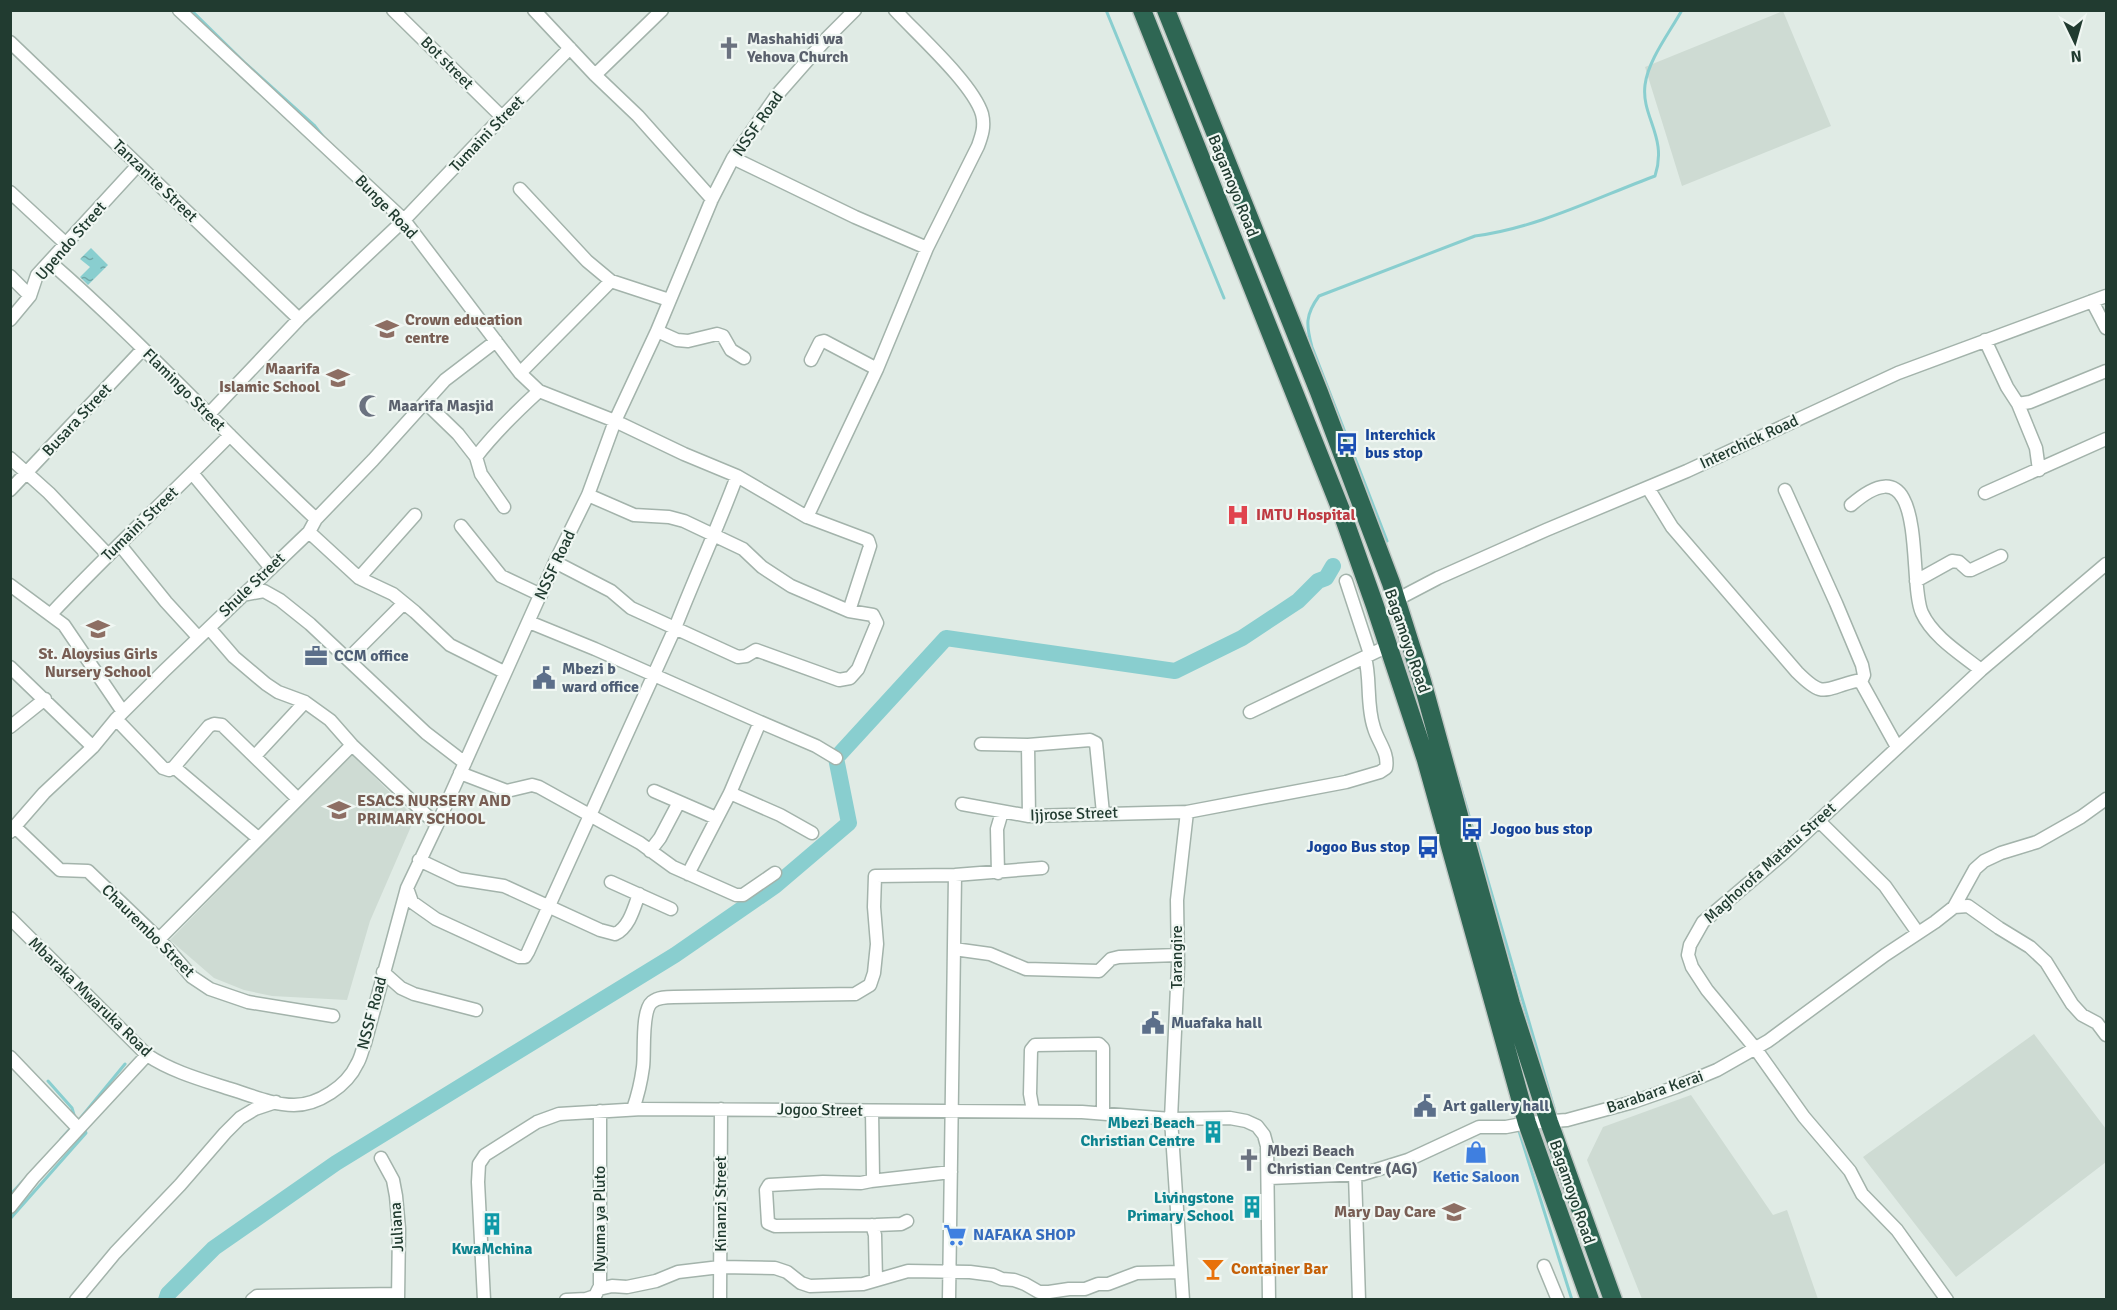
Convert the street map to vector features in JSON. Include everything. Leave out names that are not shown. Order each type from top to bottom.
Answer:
[{"type":"highway","name":"Bagamoyo Road","points":[[1142,10],[1360,563],[1429,772],[1527,1123],[1590,1299]]},
{"type":"highway","name":"Bagamoyo Road","points":[[1166,10],[1319,392],[1396,600],[1425,692],[1511,1004],[1549,1122],[1613,1299]]},
{"type":"street","name":"Bunge Road","points":[[179,10],[404,220],[520,373],[539,392],[615,421],[737,476],[807,517],[863,538],[870,543],[849,611]]},
{"type":"street","name":"Bot street","points":[[393,10],[502,117]]},
{"type":"street","points":[[534,10],[595,75],[638,116],[712,199]]},
{"type":"street","points":[[595,75],[662,10]]},
{"type":"street","points":[[807,517],[877,369],[927,248],[978,146],[984,129],[976,99],[895,10]]},
{"type":"street","name":"NSSF Road","points":[[276,1102],[295,1105],[314,1101],[327,1095],[345,1081],[357,1066],[407,888],[463,768],[504,672],[588,495],[615,421],[657,331],[712,199],[733,158],[777,95],[847,13]]},
{"type":"street","name":"Tanzanite Street","points":[[10,42],[299,320]]},
{"type":"street","name":"Tumaini Street","points":[[208,415],[299,320],[404,220],[570,48]]},
{"type":"street","points":[[733,158],[927,248]]},
{"type":"street","name":"Upendo Street","points":[[10,320],[30,296],[37,275],[138,165]]},
{"type":"street","points":[[520,189],[587,261],[611,281],[669,300]]},
{"type":"street","points":[[10,192],[65,243]]},
{"type":"street","name":"Flamingo Street","points":[[50,262],[83,291],[316,519]]},
{"type":"street","points":[[10,276],[30,296]]},
{"type":"street","points":[[520,373],[611,281]]},
{"type":"street","name":"Interchick Road","points":[[1396,600],[1438,578],[1648,488],[1899,373],[2106,296]]},
{"type":"street","points":[[2092,301],[2106,328]]},
{"type":"street","points":[[657,331],[677,340],[688,341],[717,334],[723,336],[731,350],[744,358]]},
{"type":"street","points":[[1985,340],[2007,387],[2018,404],[2036,448],[2039,470]]},
{"type":"street","name":"Shule Street","points":[[13,830],[44,793],[93,747],[120,716],[198,637],[309,532],[316,519],[445,380],[496,341]]},
{"type":"street","points":[[811,360],[820,342],[824,341],[877,369]]},
{"type":"street","name":"Busara Street","points":[[10,490],[143,349]]},
{"type":"street","points":[[2018,404],[2030,402],[2106,371]]},
{"type":"street","points":[[476,457],[513,414],[539,392]]},
{"type":"street","points":[[425,402],[458,434],[476,457],[481,474],[504,507]]},
{"type":"street","name":"Tumaini Street","points":[[51,614],[230,435]]},
{"type":"street","points":[[1984,493],[2106,439]]},
{"type":"street","points":[[10,458],[28,473],[108,555]]},
{"type":"street","points":[[192,473],[270,567]]},
{"type":"street","points":[[407,888],[412,903],[436,919],[519,957],[525,957],[675,628],[692,583],[715,535],[737,476]]},
{"type":"street","points":[[1648,488],[1672,527],[1812,687],[1823,690],[1856,681],[1861,682]]},
{"type":"street","points":[[1851,505],[1874,488],[1891,488],[1897,491],[1911,515],[1916,581],[1919,602],[1925,619],[1943,639],[1982,670]]},
{"type":"street","points":[[1785,490],[1862,665],[1864,675],[1861,682]]},
{"type":"street","points":[[555,562],[611,591],[631,608],[738,657],[746,656],[756,650],[839,680],[850,678],[858,669],[877,623],[873,615],[849,611],[791,586],[762,567],[744,549],[684,521],[669,517],[634,514],[588,495]]},
{"type":"street","points":[[359,578],[415,515]]},
{"type":"street","points":[[461,526],[501,576],[541,596]]},
{"type":"street","points":[[309,532],[359,578],[393,594],[450,645],[504,672]]},
{"type":"street","points":[[120,545],[165,602],[198,637]]},
{"type":"street","points":[[1916,581],[1952,561],[1959,562],[1971,570],[2001,556]]},
{"type":"street","name":"Maghorofa Matatu Street","points":[[1947,1299],[1897,1230],[1862,1194],[1850,1172],[1804,1117],[1755,1048],[1702,982],[1692,967],[1688,955],[1690,945],[1703,922],[1820,820],[1982,670],[2106,564]]},
{"type":"street","points":[[1187,812],[1336,784],[1380,772],[1386,768],[1387,760],[1374,730],[1368,703],[1367,656],[1346,581]]},
{"type":"street","points":[[10,585],[51,614],[73,635],[120,716],[163,768],[169,770],[174,767],[214,724],[222,725],[297,798]]},
{"type":"street","points":[[241,596],[264,591],[270,593],[310,624],[463,768],[507,791],[532,785],[590,814],[688,874],[736,895],[743,895],[775,873]]},
{"type":"street","points":[[348,659],[404,603]]},
{"type":"street","points":[[529,622],[816,746],[836,758]]},
{"type":"street","points":[[209,628],[234,657],[266,684],[278,692],[316,708],[330,720],[437,825]]},
{"type":"street","points":[[1250,712],[1388,646]]},
{"type":"street","points":[[10,667],[93,747]]},
{"type":"street","points":[[1861,682],[1897,747]]},
{"type":"street","points":[[10,727],[45,699]]},
{"type":"street","points":[[255,756],[305,702]]},
{"type":"street","points":[[688,874],[730,793],[760,722]]},
{"type":"street","points":[[981,744],[1089,740],[1096,743],[1103,813]]},
{"type":"street","points":[[159,939],[352,744]]},
{"type":"street","points":[[1028,744],[1029,816]]},
{"type":"street","points":[[174,767],[258,838]]},
{"type":"street","points":[[654,792],[716,818]]},
{"type":"street","points":[[730,793],[780,814],[812,833]]},
{"type":"street","points":[[1954,907],[1975,869],[1984,861],[2037,842],[2081,817],[2106,799]]},
{"type":"street","points":[[650,851],[660,838],[679,802]]},
{"type":"street","name":"Ijjrose Street","points":[[962,804],[1029,816],[1187,812]]},
{"type":"street","points":[[998,873],[997,829],[1002,812]]},
{"type":"street","name":"Tarangire","points":[[1183,1299],[1171,1119],[1176,1047],[1177,900],[1187,812]]},
{"type":"street","points":[[1820,820],[1885,886],[1918,933]]},
{"type":"street","name":"Chaurembo Street","points":[[13,830],[60,870],[88,871],[159,939],[192,977],[210,989],[248,1002],[333,1016]]},
{"type":"street","points":[[419,860],[459,879],[504,886],[600,930],[615,934],[622,932],[639,894]]},
{"type":"street","points":[[633,1109],[639,1095],[643,1066],[646,1014],[652,1002],[663,998],[855,993],[870,985],[874,973],[877,944],[874,908],[875,876],[998,873],[1042,868]]},
{"type":"street","points":[[949,1299],[955,875]]},
{"type":"street","points":[[611,882],[671,909]]},
{"type":"street","points":[[1954,907],[1968,906],[1998,928],[2030,946],[2046,962],[2072,1004],[2082,1015],[2102,1020],[2106,1035]]},
{"type":"street","name":"Barabara Kerai","points":[[1268,1178],[1355,1174],[1379,1170],[1408,1160],[1479,1128],[1567,1120],[1633,1102],[1676,1087],[1717,1070],[1755,1048],[1954,907]]},
{"type":"street","name":"Mbaraka Mwaruka Road","points":[[10,918],[147,1055],[162,1065],[195,1078],[276,1102]]},
{"type":"street","points":[[954,949],[990,954],[1026,969],[1071,972],[1098,971],[1111,959],[1119,957],[1178,955]]},
{"type":"street","points":[[382,972],[401,988],[414,994],[476,1010]]},
{"type":"street","points":[[1033,1111],[1030,1082],[1033,1046],[1035,1044],[1099,1044],[1103,1048],[1103,1113]]},
{"type":"street","points":[[10,1207],[78,1128],[147,1055]]},
{"type":"street","points":[[10,1057],[78,1128]]},
{"type":"street","points":[[76,1299],[115,1253],[240,1118],[255,1109],[276,1102]]},
{"type":"street","name":"Jogoo Street","points":[[484,1299],[477,1182],[479,1164],[485,1155],[537,1122],[559,1114],[633,1109],[1033,1111],[1103,1113],[1171,1119],[1230,1118],[1246,1121],[1257,1126],[1264,1135],[1267,1146],[1269,1299]]},
{"type":"street","name":"Kinanzi Street","points":[[720,1299],[721,1109]]},
{"type":"street","name":"Nyuma ya Pluto","points":[[566,1299],[586,1299],[597,1295],[600,1111]]},
{"type":"street","points":[[871,1181],[873,1177],[872,1111]]},
{"type":"street","name":"Juliana","points":[[381,1158],[393,1180],[396,1196],[399,1229],[398,1297]]},
{"type":"street","points":[[907,1221],[901,1224],[772,1226],[768,1219],[766,1190],[771,1184],[861,1183],[951,1172]]},
{"type":"street","points":[[1355,1174],[1359,1299]]},
{"type":"street","points":[[872,1225],[875,1235],[876,1280]]},
{"type":"street","points":[[1544,1266],[1558,1299]]},
{"type":"street","points":[[597,1295],[612,1286],[627,1287],[656,1281],[678,1272],[720,1267],[775,1268],[787,1272],[801,1283],[810,1286],[863,1284],[908,1271],[950,1270],[993,1275],[1002,1280],[1025,1284],[1039,1292],[1067,1294],[1098,1284],[1117,1282],[1131,1274],[1181,1272]]},
{"type":"street","points":[[252,1299],[257,1296],[398,1297]]},
{"type":"shaded area","points":[[1783,11],[1831,126],[1682,186],[1645,67]]},
{"type":"shaded area","points":[[351,753],[408,811],[416,815],[370,921],[347,1000],[272,996],[244,990],[214,978],[170,940]]},
{"type":"shaded area","points":[[2034,1034],[2106,1129],[2106,1162],[1956,1277],[1863,1157]]},
{"type":"shaded area","points":[[1691,1095],[1773,1215],[1787,1210],[1818,1299],[1642,1299],[1587,1160],[1603,1127]]},
{"type":"water","points":[[91,248],[108,265],[88,285],[80,277],[90,267],[80,259]]},
{"type":"waterway","points":[[191,10],[314,125],[325,139]]},
{"type":"waterway","points":[[1106,10],[1224,298]]},
{"type":"waterway","points":[[1387,541],[1312,347],[1308,320],[1314,303],[1319,296],[1475,236],[1544,219],[1655,176],[1658,150],[1647,107],[1645,85],[1650,66],[1682,10]]},
{"type":"waterway","points":[[166,1300],[168,1294],[214,1248],[336,1163],[675,955],[775,886],[849,823],[836,758],[946,638],[1175,671],[1242,638],[1298,601],[1318,581],[1326,578],[1333,566]]},
{"type":"waterway","points":[[1458,778],[1554,1108]]},
{"type":"waterway","points":[[78,1121],[125,1064]]},
{"type":"waterway","points":[[48,1081],[72,1108],[75,1118]]},
{"type":"waterway","points":[[10,1219],[86,1133],[84,1128]]},
{"type":"waterway","points":[[61,1139],[70,1129]]},
{"type":"waterway","points":[[1519,1131],[1572,1300]]},
{"type":"waterway","points":[[10,1195],[23,1181]]},
{"type":"place","name":"Mashahidi wa Yehova Church","points":[[729,48]]},
{"type":"place","name":"Crown education centre","points":[[387,329]]},
{"type":"place","name":"Maarifa Islamic School","points":[[338,378]]},
{"type":"place","name":"Maarifa Masjid","points":[[370,406]]},
{"type":"place","name":"Interchick bus stop","points":[[1347,444]]},
{"type":"place","name":"IMTU Hospital","points":[[1238,515]]},
{"type":"place","name":"St. Aloysius Girls Nursery School","points":[[98,629]]},
{"type":"place","name":"CCM office","points":[[316,656]]},
{"type":"place","name":"Mbezi b ward office","points":[[544,678]]},
{"type":"place","name":"ESACS NURSERY AND PRIMARY SCHOOL","points":[[339,810]]},
{"type":"place","name":"Jogoo bus stop","points":[[1472,829]]},
{"type":"place","name":"Jogoo Bus stop","points":[[1428,847]]},
{"type":"place","name":"Muafaka hall","points":[[1153,1023]]},
{"type":"place","name":"Art gallery hall","points":[[1425,1106]]},
{"type":"place","name":"Mbezi Beach Christian Centre","points":[[1213,1132]]},
{"type":"place","name":"Ketic Saloon","points":[[1476,1152]]},
{"type":"place","name":"Mbezi Beach Christian Centre (AG)","points":[[1249,1160]]},
{"type":"place","name":"Livingstone Primary School","points":[[1252,1207]]},
{"type":"place","name":"Mary Day Care","points":[[1454,1212]]},
{"type":"place","name":"KwaMchina","points":[[492,1224]]},
{"type":"place","name":"NAFAKA SHOP","points":[[955,1235]]},
{"type":"place","name":"Container Bar","points":[[1213,1269]]}]
